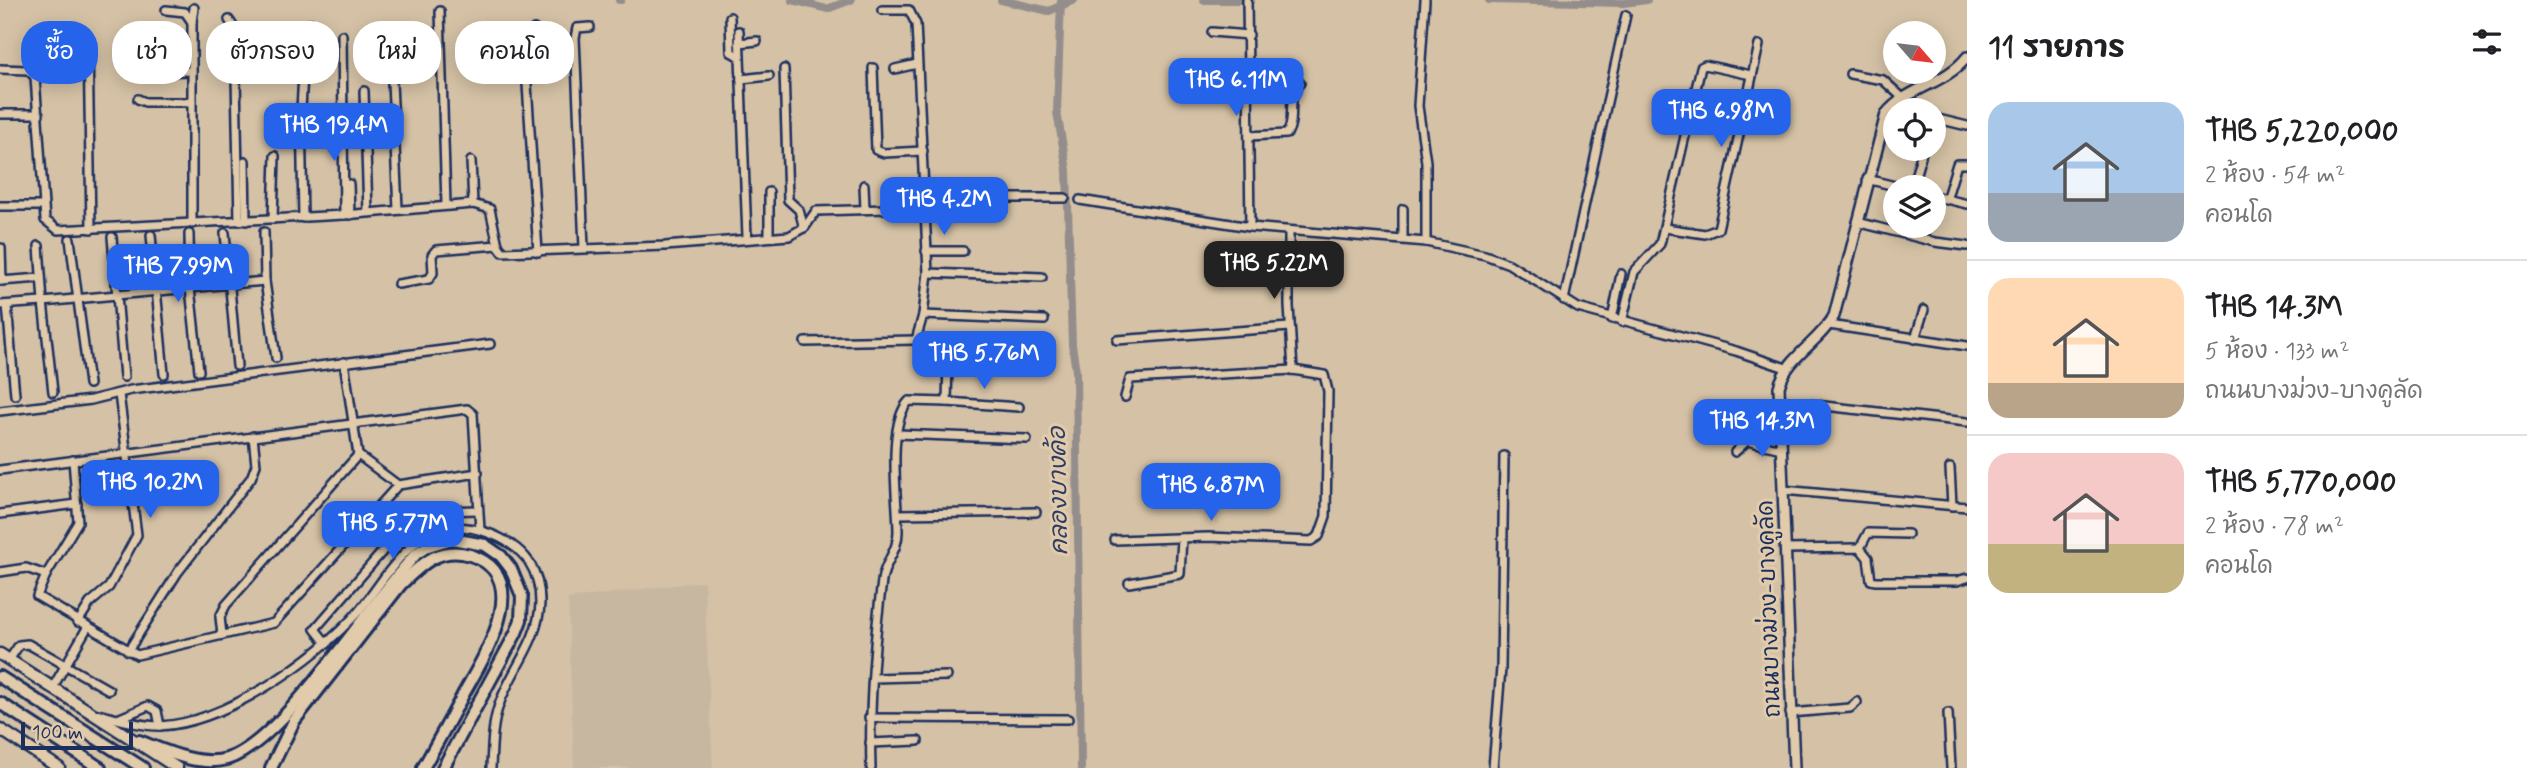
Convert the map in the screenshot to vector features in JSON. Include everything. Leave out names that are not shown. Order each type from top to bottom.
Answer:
[{"type":"main road","points":[[139,741],[205,760],[227,758],[250,747],[286,714],[400,571],[428,546],[452,539],[475,541],[494,550],[517,578],[522,596],[521,620],[443,768]]},
{"type":"main road","points":[[271,768],[294,721],[401,584],[430,559],[450,552],[469,554],[485,562],[495,575],[502,590],[501,615],[487,651],[423,768]]},
{"type":"main road","points":[[5,657],[177,768]]},
{"type":"main road","points":[[0,677],[143,768]]},
{"type":"main road","points":[[0,703],[100,768]]},
{"type":"main road","points":[[0,729],[59,768]]},
{"type":"street","points":[[1424,0],[1418,106],[1426,162],[1426,242]]},
{"type":"street","points":[[1247,4],[1250,228]]},
{"type":"street","points":[[192,22],[194,8]]},
{"type":"street","points":[[166,10],[185,12],[191,21]]},
{"type":"street","points":[[440,10],[446,205]]},
{"type":"street","points":[[882,10],[912,12],[917,32],[928,272],[923,315],[916,340],[923,351],[948,360],[947,402]]},
{"type":"street","points":[[1564,300],[1626,15]]},
{"type":"street","points":[[730,17],[731,52],[740,57]]},
{"type":"street","points":[[229,20],[235,29],[242,221]]},
{"type":"street","points":[[584,248],[575,38],[577,28],[590,27]]},
{"type":"street","points":[[738,31],[747,237]]},
{"type":"street","points":[[1212,32],[1249,35]]},
{"type":"street","points":[[342,35],[347,215]]},
{"type":"street","points":[[739,43],[757,41]]},
{"type":"street","points":[[1665,228],[1705,234],[1718,229],[1759,45]]},
{"type":"street","points":[[1906,98],[1950,73],[1967,57]]},
{"type":"street","points":[[895,69],[917,64]]},
{"type":"street","points":[[1622,322],[1634,272],[1657,250],[1665,228],[1701,67],[1705,65],[1751,75]]},
{"type":"street","points":[[873,68],[876,150],[884,153],[923,152]]},
{"type":"street","points":[[0,69],[22,69],[34,74],[43,206],[45,220],[51,228],[91,229],[303,218],[473,204],[490,209],[498,245],[506,253],[665,246],[747,237],[789,236],[804,228],[816,211],[923,208]]},
{"type":"street","points":[[784,69],[788,200],[799,210],[804,228]]},
{"type":"street","points":[[1850,74],[1883,80],[1903,98]]},
{"type":"street","points":[[741,79],[769,76]]},
{"type":"street","points":[[1249,136],[1287,134],[1290,127],[1292,93],[1300,83]]},
{"type":"street","points":[[89,84],[91,229]]},
{"type":"street","points":[[192,84],[192,224]]},
{"type":"street","points":[[302,84],[300,120],[303,218]]},
{"type":"street","points":[[392,84],[397,209]]},
{"type":"street","points":[[527,84],[538,252]]},
{"type":"street","points":[[364,91],[368,212]]},
{"type":"street","points":[[138,99],[145,102],[192,102]]},
{"type":"street","points":[[347,215],[348,109]]},
{"type":"street","points":[[0,114],[38,114]]},
{"type":"street","points":[[1946,121],[1967,126]]},
{"type":"street","points":[[1080,200],[1250,228],[1426,242],[1493,257],[1564,300],[1612,319],[1736,351],[1786,368],[1829,325],[1845,280],[1867,179],[1883,124]]},
{"type":"street","points":[[273,219],[275,156]]},
{"type":"street","points":[[242,221],[245,161]]},
{"type":"street","points":[[471,161],[473,204]]},
{"type":"street","points":[[1967,164],[1957,164],[1946,200],[1967,204]]},
{"type":"street","points":[[1867,179],[1883,183]]},
{"type":"street","points":[[864,185],[865,209]]},
{"type":"street","points":[[769,192],[769,237]]},
{"type":"street","points":[[923,198],[1065,198]]},
{"type":"street","points":[[0,206],[43,206]]},
{"type":"street","points":[[1403,209],[1403,239]]},
{"type":"street","points":[[1857,222],[1935,242],[1967,246]]},
{"type":"street","points":[[1289,231],[1293,370]]},
{"type":"street","points":[[264,232],[265,281],[276,358]]},
{"type":"street","points":[[225,233],[237,366]]},
{"type":"street","points":[[189,234],[190,288],[199,371]]},
{"type":"street","points":[[151,235],[154,291],[164,374]]},
{"type":"street","points":[[112,237],[124,377]]},
{"type":"street","points":[[70,239],[89,384]]},
{"type":"street","points":[[398,284],[429,279],[433,273],[432,255],[436,250],[498,245]]},
{"type":"street","points":[[39,246],[53,391]]},
{"type":"street","points":[[1,248],[1,281],[41,278]]},
{"type":"street","points":[[926,251],[963,251]]},
{"type":"street","points":[[928,272],[1042,276]]},
{"type":"street","points":[[1612,319],[1621,274]]},
{"type":"street","points":[[1275,275],[1289,275]]},
{"type":"street","points":[[15,395],[4,305],[265,281]]},
{"type":"street","points":[[1915,340],[1924,310]]},
{"type":"street","points":[[923,315],[1045,320]]},
{"type":"street","points":[[1829,325],[1967,346]]},
{"type":"street","points":[[1117,340],[1290,327]]},
{"type":"street","points":[[805,342],[916,340]]},
{"type":"street","points":[[0,411],[490,344]]},
{"type":"street","points":[[222,635],[220,617],[226,605],[358,455],[344,362]]},
{"type":"street","name":"ถนนบางม่วง-บางคูลัด","points":[[1786,368],[1779,387],[1794,768]]},
{"type":"street","points":[[1115,540],[1182,538],[1311,541],[1319,536],[1325,524],[1326,377],[1316,372],[1293,370],[1130,379],[1125,397]]},
{"type":"street","points":[[78,622],[90,603],[109,587],[135,542],[137,526],[119,394]]},
{"type":"street","points":[[871,768],[869,718],[883,573],[897,549],[898,514],[894,467],[902,411],[909,401],[1019,407]]},
{"type":"street","points":[[1780,401],[1967,422]]},
{"type":"street","points":[[0,470],[469,410],[472,414],[478,473],[480,530]]},
{"type":"street","points":[[898,434],[1027,439]]},
{"type":"street","points":[[128,651],[178,572],[251,478],[256,465],[253,436]]},
{"type":"street","points":[[1735,452],[1747,442],[1782,449]]},
{"type":"street","points":[[358,455],[398,485]]},
{"type":"street","points":[[1493,768],[1500,668],[1504,457]]},
{"type":"street","points":[[73,460],[78,522],[46,575],[37,596],[87,628],[128,651],[141,655],[276,621],[398,485],[478,473]]},
{"type":"street","points":[[1950,468],[1952,506]]},
{"type":"street","points":[[1783,490],[1967,508]]},
{"type":"street","points":[[0,514],[77,504]]},
{"type":"street","points":[[327,644],[315,629],[402,529],[441,511],[478,510]]},
{"type":"street","points":[[898,514],[1036,512]]},
{"type":"street","points":[[97,714],[160,726],[217,710],[259,691],[298,668],[327,644],[358,612],[402,556],[417,543],[433,532],[447,528],[480,530],[506,542],[528,559],[536,575],[540,600],[534,634],[499,705],[491,768]]},
{"type":"street","points":[[1860,548],[1868,533],[1908,534]]},
{"type":"street","points":[[1129,583],[1180,574],[1182,538]]},
{"type":"street","points":[[1785,549],[1860,548]]},
{"type":"street","points":[[1860,548],[1868,558],[1871,580],[1876,582],[1957,581],[1967,578]]},
{"type":"street","points":[[0,572],[26,568],[46,575]]},
{"type":"street","points":[[54,687],[87,628]]},
{"type":"street","points":[[5,657],[19,645],[28,643],[109,690]]},
{"type":"street","points":[[874,678],[947,676]]},
{"type":"street","points":[[1790,713],[1850,708],[1857,702]]},
{"type":"street","points":[[119,719],[148,706],[157,711],[160,726]]},
{"type":"street","points":[[1948,713],[1951,768]]},
{"type":"street","points":[[869,718],[1068,719]]},
{"type":"street","points":[[870,743],[918,741]]},
{"type":"shaded area","points":[[704,581],[713,768],[574,768],[568,599]]},
{"type":"waterway","points":[[792,0],[827,9],[851,0]]},
{"type":"waterway","points":[[1001,0],[1049,11],[1074,0]]},
{"type":"waterway","name":"คลองบางค้อ","points":[[1061,0],[1057,112],[1067,170],[1072,345],[1076,371],[1081,768]]},
{"type":"waterway","points":[[1204,0],[1251,0]]},
{"type":"waterway","points":[[1489,0],[1623,3],[1647,0]]}]
